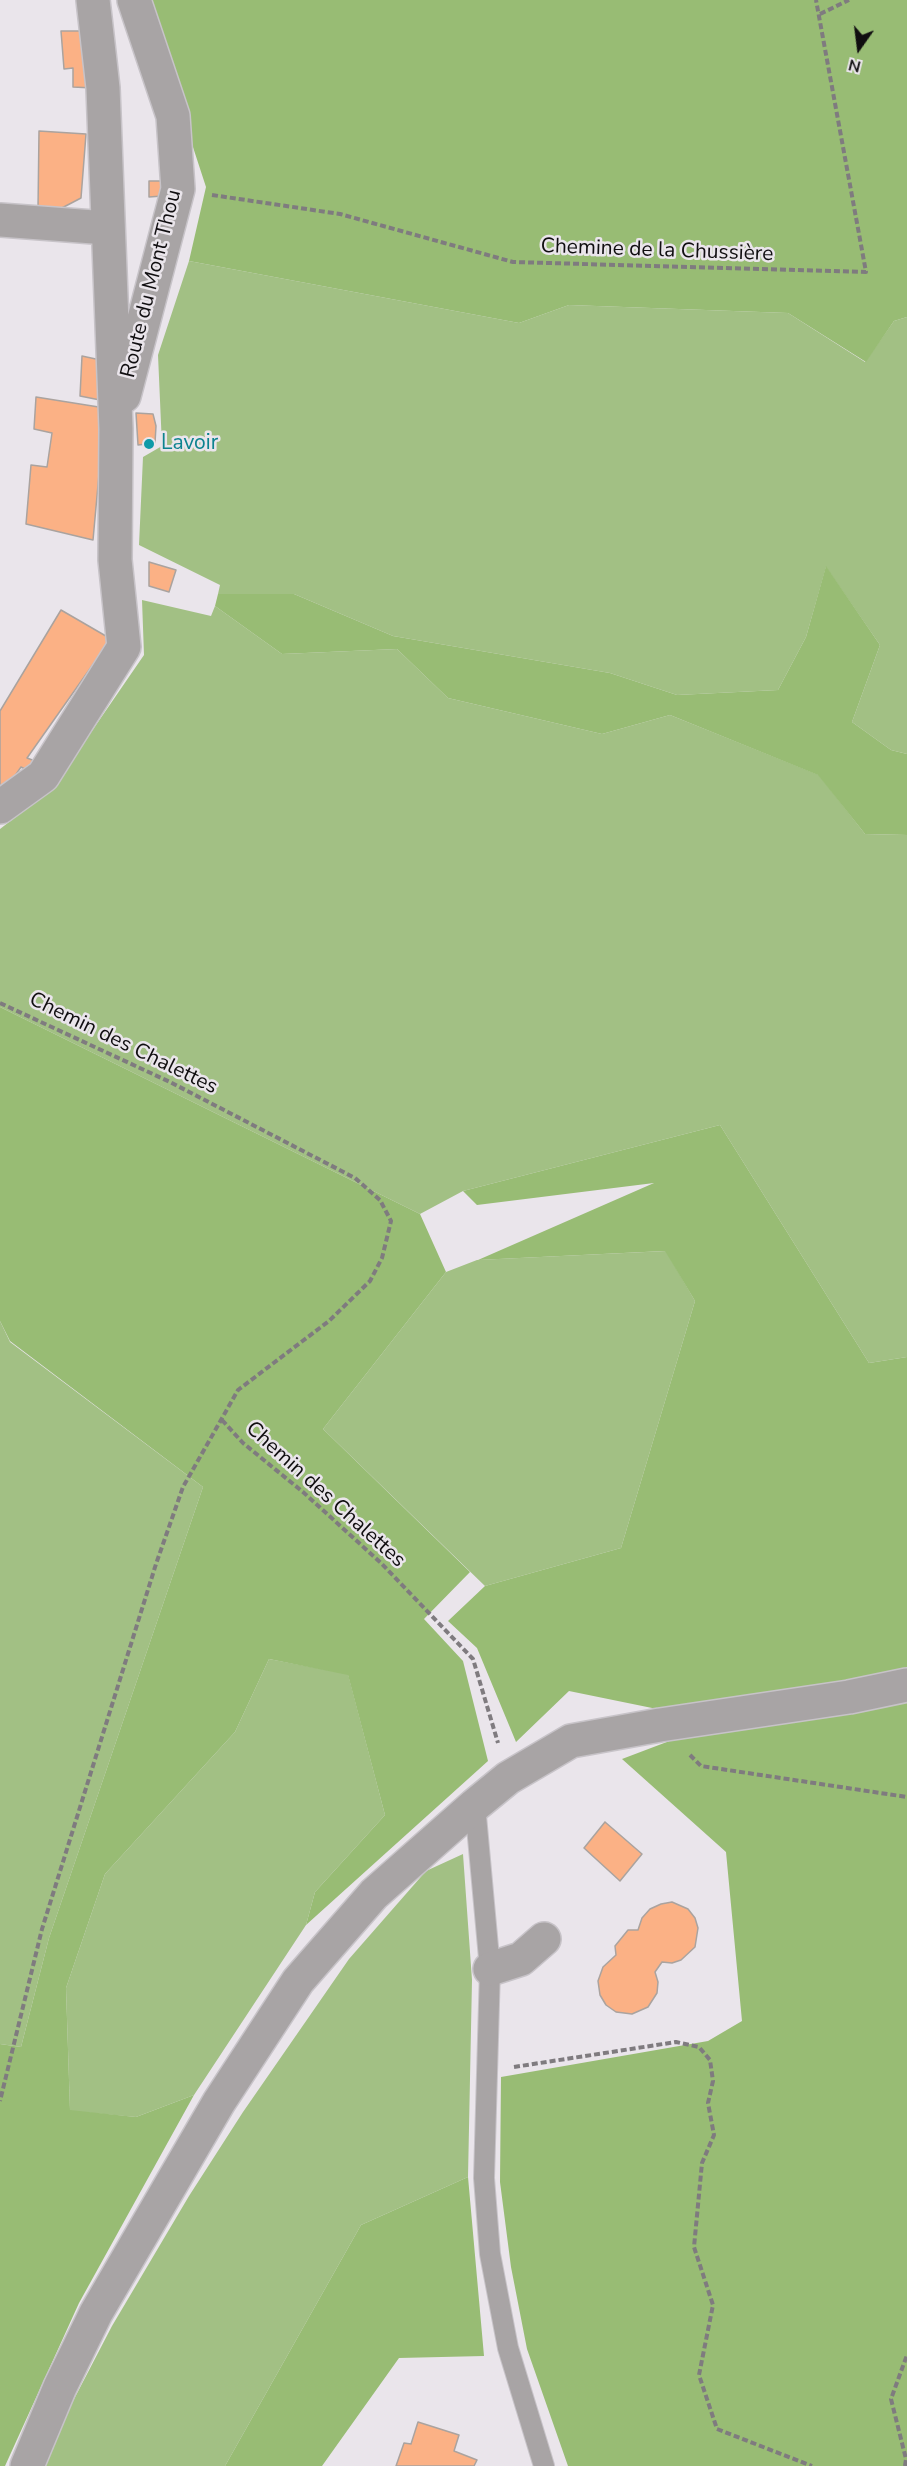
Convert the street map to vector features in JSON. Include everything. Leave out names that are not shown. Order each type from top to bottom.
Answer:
[{"type":"street","name":"Route du Mont Thou","points":[[0,807],[43,777],[124,647],[115,560],[116,429],[103,88],[93,0]]},
{"type":"street","name":"Route du Mont Thou","points":[[116,429],[178,189],[173,116],[134,0]]},
{"type":"street","points":[[0,220],[107,228]]},
{"type":"street","points":[[27,2466],[60,2387],[96,2313],[201,2131],[298,1981],[374,1894],[508,1778],[571,1741],[660,1725],[849,1697],[907,1685]]},
{"type":"street","points":[[490,1969],[521,1959],[544,1939]]},
{"type":"lane","points":[[475,1805],[490,1969],[484,2178],[490,2254],[508,2348],[544,2466]]},
{"type":"path","name":"Chemine de la Chussière","points":[[178,189],[340,214],[513,262],[866,272],[816,0]]},
{"type":"path","points":[[820,14],[849,0]]},
{"type":"path","name":"Chemin des Chalettes","points":[[0,1003],[170,1082],[355,1178],[380,1200],[391,1221],[382,1258],[369,1281],[329,1321],[238,1390],[222,1420],[243,1443],[303,1492],[381,1563],[473,1659],[508,1778]]},
{"type":"path","points":[[0,2101],[42,1929],[156,1564],[183,1487],[222,1420]]},
{"type":"path","points":[[660,1725],[701,1766],[907,1797]]},
{"type":"path","points":[[486,2071],[676,2042],[699,2047],[710,2060],[713,2081],[708,2103],[714,2135],[702,2163],[694,2247],[713,2305],[699,2375],[717,2428],[812,2466]]},
{"type":"path","points":[[905,2466],[906,2458],[891,2399],[907,2355]]},
{"type":"green space","points":[[145,0],[907,0],[907,317],[894,321],[866,362],[788,313],[569,305],[519,323],[189,261],[206,187]]},
{"type":"green space","points":[[189,261],[519,323],[569,305],[788,313],[865,362],[894,321],[907,317],[907,754],[891,750],[852,722],[880,645],[826,567],[806,637],[778,690],[677,695],[610,673],[393,636],[294,594],[218,594],[220,585],[139,545],[143,457],[162,446],[158,355]]},
{"type":"green space","points":[[826,566],[880,645],[852,722],[891,750],[907,754],[907,835],[865,834],[818,775],[670,715],[602,734],[448,698],[397,649],[282,654],[215,606],[218,594],[294,594],[393,636],[610,673],[677,695],[778,690],[806,637]]},
{"type":"green space","points":[[142,600],[211,616],[215,606],[282,654],[397,649],[448,698],[602,734],[670,715],[819,775],[865,834],[907,835],[907,1357],[869,1363],[720,1125],[463,1191],[420,1214],[0,1007],[0,829],[52,789],[144,655]]},
{"type":"green space","points":[[0,1007],[420,1214],[446,1272],[323,1429],[470,1572],[424,1619],[463,1661],[488,1761],[306,1925],[315,1892],[385,1815],[348,1675],[269,1659],[235,1732],[105,1874],[66,1988],[70,2110],[136,2117],[194,2095],[79,2303],[5,2466],[0,2466],[0,2044],[21,2047],[49,1938],[203,1487],[10,1341],[0,1321]]},
{"type":"green space","points":[[720,1125],[869,1363],[907,1357],[907,1673],[657,1709],[569,1691],[516,1742],[477,1648],[448,1621],[485,1586],[621,1548],[695,1301],[665,1251],[478,1260],[654,1183],[477,1205],[463,1191]]},
{"type":"green space","points":[[666,1251],[695,1301],[621,1548],[485,1586],[323,1429],[446,1272],[477,1260]]},
{"type":"green space","points":[[0,1321],[10,1342],[203,1487],[49,1938],[21,2047],[0,2044]]},
{"type":"green space","points":[[269,1659],[348,1674],[385,1815],[315,1892],[306,1925],[194,2095],[136,2117],[70,2111],[66,1988],[105,1874],[235,1732]]},
{"type":"green space","points":[[907,1697],[907,2466],[568,2466],[527,2349],[511,2267],[500,2182],[501,2077],[708,2041],[742,2021],[726,1852],[622,1759],[680,1737]]},
{"type":"green space","points":[[463,1854],[472,1980],[468,2177],[361,2225],[225,2466],[44,2466],[73,2401],[112,2326],[189,2196],[243,2112],[349,1959],[426,1871]]},
{"type":"green space","points":[[468,2177],[484,2356],[399,2358],[322,2466],[225,2466],[361,2225]]},
{"type":"building","points":[[61,31],[85,31],[93,88],[73,87],[73,68],[64,69]]},
{"type":"building","points":[[39,131],[86,134],[81,198],[58,210],[38,209]]},
{"type":"building","points":[[149,181],[161,181],[162,196],[149,197]]},
{"type":"building","points":[[82,356],[105,361],[105,401],[80,396]]},
{"type":"building","points":[[36,397],[105,408],[93,540],[26,524],[31,465],[47,467],[52,433],[34,429]]},
{"type":"building","points":[[136,413],[153,414],[156,426],[155,443],[138,445]]},
{"type":"building","points":[[149,562],[176,570],[169,592],[149,586]]},
{"type":"building","points":[[61,610],[111,639],[27,758],[35,761],[29,771],[21,767],[6,789],[0,785],[0,711]]},
{"type":"building","points":[[605,1822],[642,1854],[620,1881],[584,1848]]},
{"type":"building","points":[[672,1902],[688,1909],[695,1918],[698,1928],[695,1947],[681,1960],[672,1963],[662,1962],[655,1972],[658,1982],[657,1993],[648,2007],[632,2014],[616,2012],[606,2005],[600,1995],[598,1981],[603,1967],[616,1955],[615,1946],[628,1930],[638,1930],[642,1918],[650,1909]]},
{"type":"building","points":[[418,2422],[459,2435],[454,2451],[477,2460],[474,2466],[396,2466],[404,2443],[411,2444]]},
{"type":"place","name":"Lavoir","points":[[149,444]]}]
